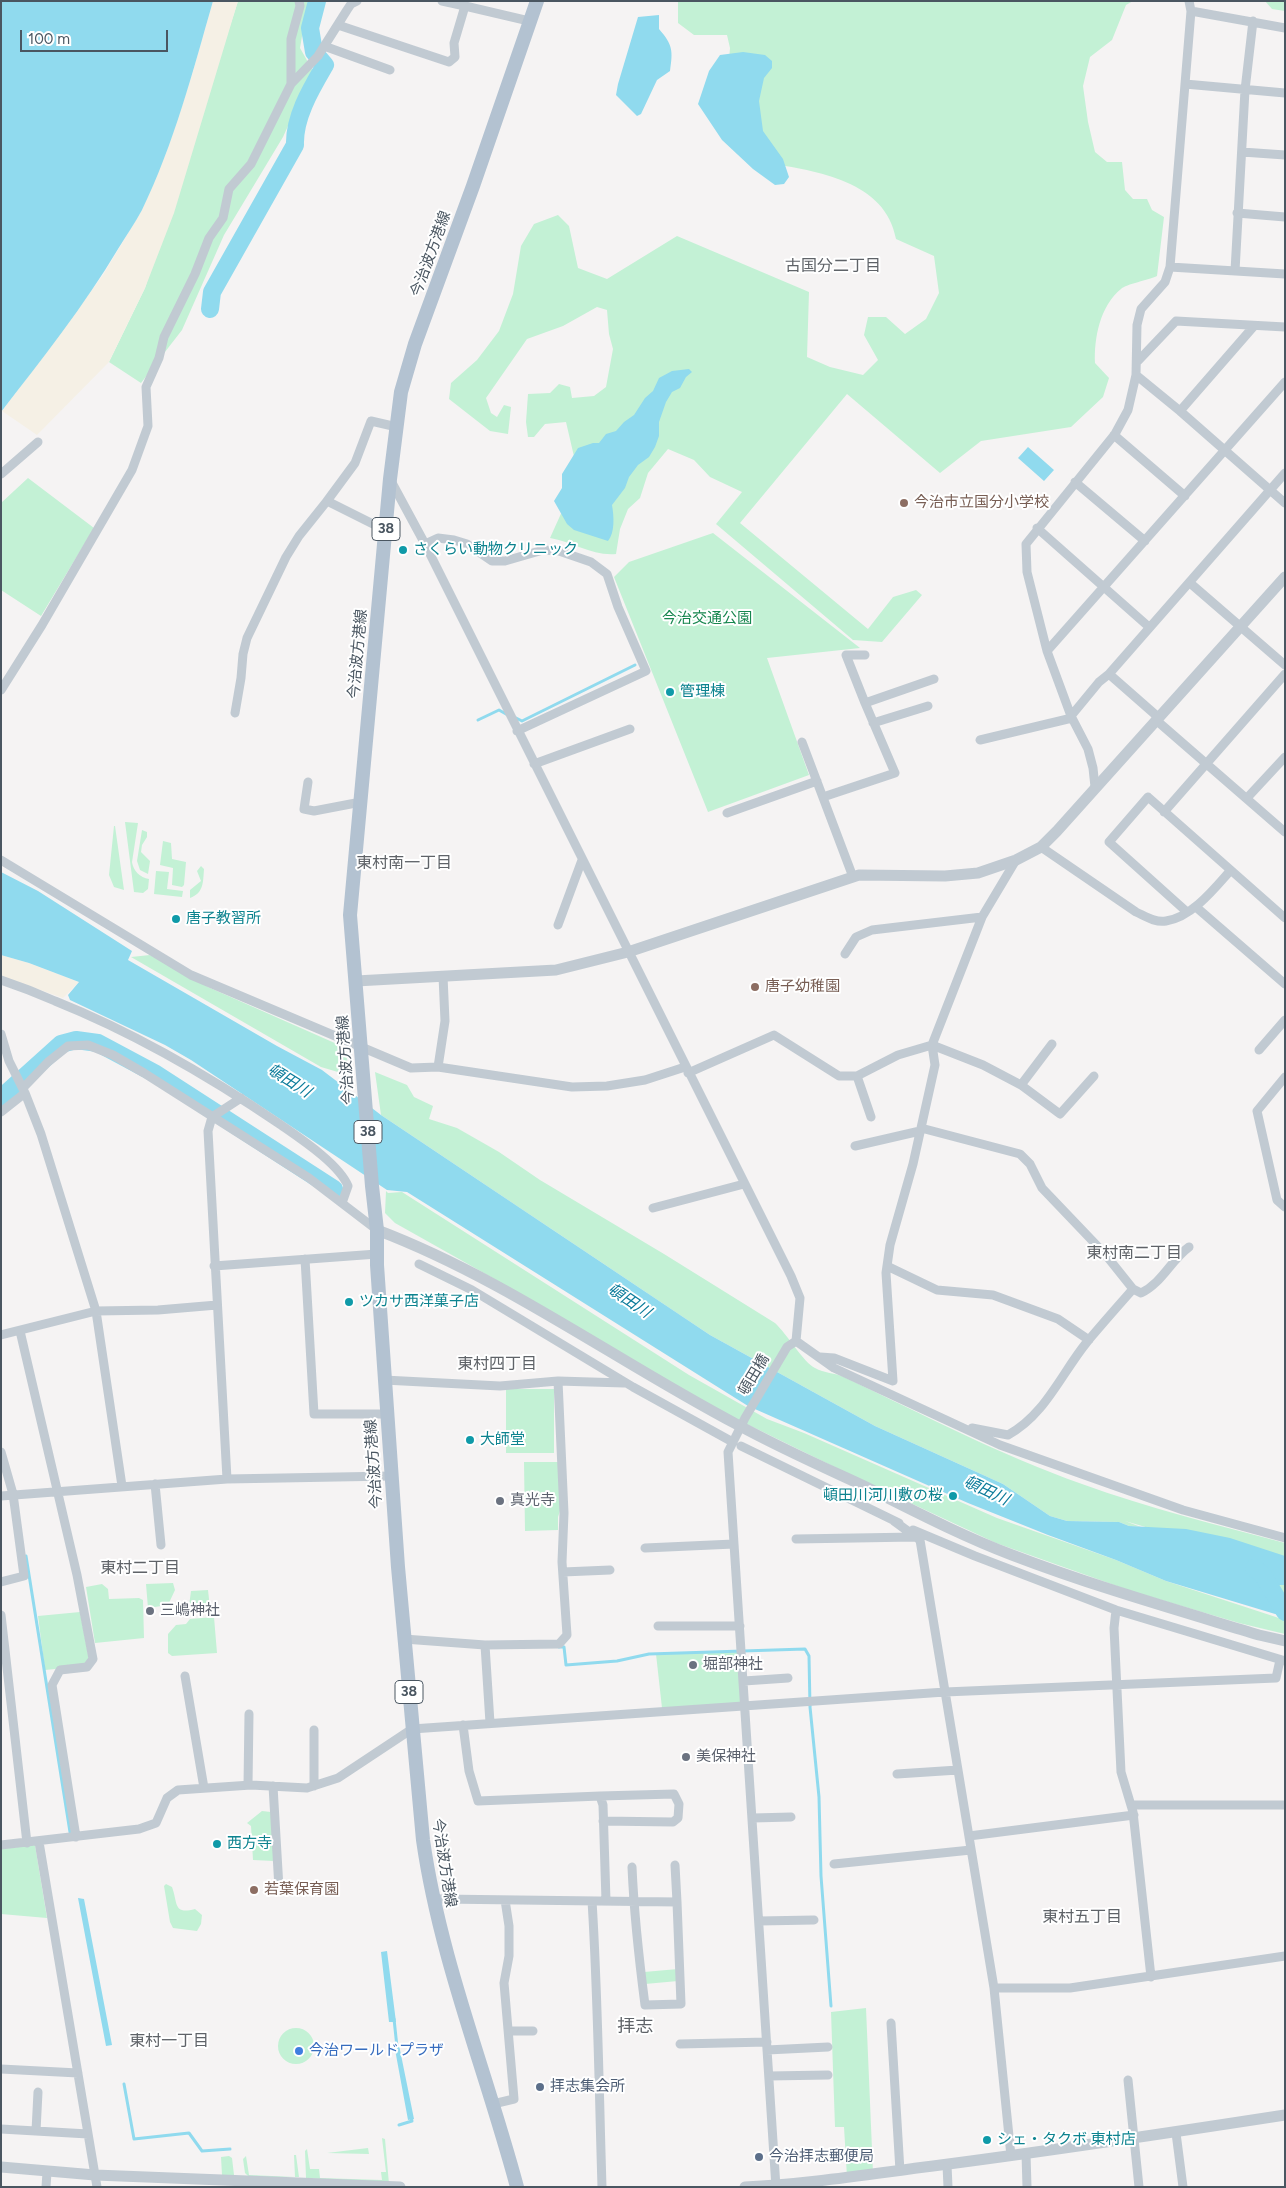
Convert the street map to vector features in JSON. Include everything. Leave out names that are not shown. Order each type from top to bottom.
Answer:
[{"type":"main road","name":"今治波方港線","points":[[517,2187],[432,1899],[423,1840],[404,1640],[386,1414],[377,1230],[350,915],[390,479],[401,392],[415,344],[538,1]]},
{"type":"street","points":[[291,84],[291,39],[300,6],[299,1]]},
{"type":"street","points":[[3,684],[42,625],[132,470],[148,426],[146,388],[159,358],[164,337],[195,274],[209,238],[223,218],[229,189],[251,164],[291,84],[307,65],[318,56],[351,4],[357,1]]},
{"type":"street","points":[[442,1],[468,5],[530,21]]},
{"type":"street","points":[[1095,787],[1093,768],[1088,750],[1072,717],[1047,651],[1025,557],[1026,544],[1114,435],[1128,410],[1136,375],[1137,325],[1141,310],[1165,282],[1170,267],[1191,11],[1190,1]]},
{"type":"street","points":[[338,25],[449,62],[455,57],[454,43],[468,5]]},
{"type":"street","points":[[1191,11],[1285,28]]},
{"type":"street","points":[[1235,271],[1245,90],[1253,21]]},
{"type":"street","points":[[324,46],[390,70]]},
{"type":"street","points":[[1185,84],[1285,93]]},
{"type":"street","points":[[1242,152],[1285,155]]},
{"type":"street","points":[[1237,213],[1285,217]]},
{"type":"street","points":[[1170,267],[1285,274]]},
{"type":"street","points":[[1137,362],[1176,321],[1285,328]]},
{"type":"street","points":[[1180,411],[1254,326]]},
{"type":"street","points":[[1136,375],[1226,450],[1285,503]]},
{"type":"street","points":[[1047,651],[1285,382]]},
{"type":"street","points":[[235,712],[247,638],[286,557],[299,536],[356,463],[371,421],[396,426]]},
{"type":"street","points":[[1114,435],[1185,496]]},
{"type":"street","points":[[1,474],[38,442]]},
{"type":"street","points":[[980,740],[1072,717],[1099,682],[1109,674],[1190,583],[1285,473]]},
{"type":"street","points":[[390,479],[425,544],[800,1298],[796,1341],[834,1368],[1000,1445],[1183,1510],[1285,1538]]},
{"type":"street","points":[[1075,482],[1145,541]]},
{"type":"street","points":[[327,501],[386,530]]},
{"type":"street","points":[[1037,528],[1149,627]]},
{"type":"street","points":[[425,544],[438,538],[454,540],[467,544],[492,562],[505,561],[543,550],[559,551],[591,562],[607,574],[618,607],[646,671],[517,731]]},
{"type":"street","points":[[356,981],[556,970],[628,952],[859,875],[945,876],[978,873],[1016,860],[1041,847],[1057,831],[1285,576]]},
{"type":"street","points":[[1190,583],[1285,665]]},
{"type":"street","points":[[823,797],[895,773],[846,655],[865,655]]},
{"type":"street","points":[[1109,674],[1207,764],[1285,832]]},
{"type":"street","points":[[1164,812],[1285,674]]},
{"type":"street","points":[[865,703],[934,679]]},
{"type":"street","points":[[873,723],[928,706]]},
{"type":"street","points":[[534,764],[630,729]]},
{"type":"street","points":[[802,742],[853,877]]},
{"type":"street","points":[[1247,798],[1285,757]]},
{"type":"street","points":[[727,813],[817,781]]},
{"type":"street","points":[[308,782],[304,809],[314,811],[361,802]]},
{"type":"street","points":[[1285,918],[1148,797],[1109,842],[1285,984]]},
{"type":"street","points":[[1041,847],[1136,912],[1153,920],[1166,921],[1201,904],[1230,870]]},
{"type":"street","points":[[1,860],[191,975],[411,1068],[438,1068],[572,1087],[607,1086],[645,1080],[687,1070],[774,1035],[839,1076],[857,1076],[898,1055],[932,1045],[1021,1085],[1060,1114],[1094,1076]]},
{"type":"street","points":[[558,926],[582,860]]},
{"type":"street","points":[[820,1357],[834,1358],[893,1381],[887,1266],[890,1245],[935,1065],[932,1045],[982,917],[1016,860]]},
{"type":"street","points":[[845,954],[856,936],[872,930],[982,917]]},
{"type":"street","points":[[438,1068],[445,1021],[443,976]]},
{"type":"street","points":[[1,980],[90,1015],[166,1053],[241,1098],[312,1147],[345,1178],[348,1186],[342,1203]]},
{"type":"street","points":[[1259,1050],[1285,1020]]},
{"type":"street","points":[[1,1034],[9,1061],[24,1090],[41,1134],[96,1311],[122,1486]]},
{"type":"street","points":[[1,1112],[24,1090],[48,1062],[68,1046],[88,1044],[113,1055],[308,1178],[377,1230],[447,1261],[520,1299],[671,1389],[743,1422],[932,1519],[1012,1555],[1096,1584],[1259,1635],[1285,1641]]},
{"type":"street","points":[[1021,1085],[1052,1044]]},
{"type":"street","points":[[857,1076],[871,1117]]},
{"type":"street","points":[[1285,1077],[1257,1111],[1278,1200],[1285,1207]]},
{"type":"street","points":[[227,1479],[208,1131],[212,1117],[241,1098]]},
{"type":"street","points":[[855,1146],[920,1129],[1020,1154],[1030,1164],[1042,1188],[1105,1254],[1133,1289],[1141,1293],[1152,1288],[1177,1256],[1189,1247]]},
{"type":"street","points":[[653,1208],[744,1184]]},
{"type":"street","points":[[214,1266],[377,1254]]},
{"type":"street","points":[[305,1260],[314,1414],[386,1414]]},
{"type":"street","points":[[419,1264],[472,1290],[626,1383],[729,1440]]},
{"type":"street","points":[[887,1266],[936,1290],[993,1295],[1058,1320],[1089,1340]]},
{"type":"street","points":[[957,1425],[1008,1435],[1022,1428],[1037,1413],[1089,1340],[1133,1289]]},
{"type":"street","points":[[1,1335],[96,1311],[158,1310],[217,1305]]},
{"type":"street","points":[[20,1331],[77,1575],[92,1659],[87,1667],[60,1670],[52,1685],[76,1837]]},
{"type":"street","name":"頓田橋","points":[[776,2186],[728,1452],[743,1422],[787,1347],[796,1341]]},
{"type":"street","points":[[384,1380],[500,1386],[558,1382],[626,1383]]},
{"type":"street","points":[[404,1640],[485,1645],[559,1644],[567,1635],[563,1572],[564,1513],[558,1382]]},
{"type":"street","points":[[1,1845],[139,1829],[156,1823],[167,1798],[178,1790],[248,1785],[307,1788],[338,1778],[412,1729],[945,1692],[1276,1678],[1283,1660],[1116,1610],[975,1556],[894,1521],[741,1446]]},
{"type":"street","points":[[1,1452],[13,1494],[24,1576],[1,1582]]},
{"type":"street","points":[[1,1496],[227,1479],[392,1476]]},
{"type":"street","points":[[155,1484],[161,1545]]},
{"type":"street","points":[[894,1521],[920,1540],[994,1988],[1011,2156]]},
{"type":"street","points":[[796,1539],[916,1537]]},
{"type":"street","points":[[645,1548],[734,1544]]},
{"type":"street","points":[[563,1572],[610,1570]]},
{"type":"street","points":[[1116,1610],[1114,1628],[1121,1772],[1134,1815],[1151,1977]]},
{"type":"street","points":[[1,1615],[27,1843]]},
{"type":"street","points":[[658,1626],[740,1626]]},
{"type":"street","points":[[485,1645],[490,1723]]},
{"type":"street","points":[[185,1676],[204,1788]]},
{"type":"street","points":[[744,1681],[788,1678]]},
{"type":"street","points":[[248,1714],[248,1785]]},
{"type":"street","points":[[463,1725],[469,1771],[478,1801],[674,1794],[679,1804],[678,1818],[673,1822],[603,1821]]},
{"type":"street","points":[[314,1730],[314,1786]]},
{"type":"street","points":[[897,1774],[958,1770]]},
{"type":"street","points":[[273,1786],[278,1888]]},
{"type":"street","points":[[600,1796],[603,1805],[606,1901]]},
{"type":"street","points":[[1131,1805],[1284,1804]]},
{"type":"street","points":[[968,1836],[1134,1815]]},
{"type":"street","points":[[752,1818],[790,1817]]},
{"type":"street","points":[[39,1842],[96,2181]]},
{"type":"street","points":[[834,1864],[971,1850]]},
{"type":"street","points":[[632,1867],[633,1901],[645,2005],[681,2004],[675,1865]]},
{"type":"street","points":[[432,1899],[678,1902]]},
{"type":"street","points":[[493,2104],[514,2099],[504,1983],[509,1956],[509,1926],[505,1900]]},
{"type":"street","points":[[592,1901],[596,1967],[598,2096],[602,2187]]},
{"type":"street","points":[[759,1921],[814,1920]]},
{"type":"street","points":[[994,1988],[1070,1988],[1285,1956]]},
{"type":"street","points":[[891,2023],[900,2171]]},
{"type":"street","points":[[509,2031],[533,2031]]},
{"type":"street","points":[[680,2044],[828,2047]]},
{"type":"street","points":[[1,2069],[78,2073]]},
{"type":"street","points":[[769,2076],[828,2075]]},
{"type":"street","points":[[1128,2080],[1139,2187]]},
{"type":"street","points":[[36,2131],[38,2092]]},
{"type":"street","points":[[745,2187],[776,2186],[947,2165],[1176,2133],[1285,2115]]},
{"type":"street","points":[[1,2130],[88,2134]]},
{"type":"street","points":[[1176,2133],[1183,2187]]},
{"type":"street","points":[[1026,2154],[1027,2187]]},
{"type":"street","points":[[947,2165],[948,2187]]},
{"type":"street","points":[[1,2167],[47,2172],[96,2181],[400,2187]]},
{"type":"street","points":[[46,2187],[47,2172]]},
{"type":"green space","points":[[238,1],[308,1],[300,48],[313,71],[283,137],[224,235],[182,330],[141,383],[109,362],[145,288]]},
{"type":"green space","points":[[678,1],[1133,1],[1126,5],[1112,40],[1090,57],[1083,86],[1088,122],[1095,152],[1107,162],[1122,162],[1125,190],[1133,199],[1147,199],[1152,210],[1164,217],[1157,276],[1121,289],[1103,313],[1097,333],[1095,363],[1109,378],[1103,397],[1071,427],[981,441],[940,473],[847,394],[740,523],[868,629],[893,597],[916,590],[922,595],[882,642],[853,640],[716,524],[742,492],[710,477],[694,460],[668,449],[648,473],[640,498],[628,509],[620,529],[616,554],[599,553],[550,538],[564,507],[576,465],[566,422],[545,424],[534,437],[528,437],[526,422],[528,394],[550,393],[559,384],[570,387],[572,398],[594,396],[606,387],[613,349],[609,334],[607,310],[597,307],[563,326],[527,339],[486,398],[491,413],[497,417],[504,405],[511,407],[508,434],[490,431],[449,399],[451,383],[477,360],[499,331],[513,294],[521,246],[534,224],[558,215],[569,226],[578,268],[607,279],[677,236],[809,292],[807,357],[830,367],[863,375],[878,360],[864,335],[868,317],[886,317],[905,334],[926,319],[939,293],[934,256],[896,239],[890,219],[879,204],[864,192],[846,182],[827,175],[768,163],[726,96],[730,48],[727,35],[694,35],[678,23]]},
{"type":"green space","points":[[1265,1],[1285,1],[1285,11],[1272,9]]},
{"type":"green space","points":[[28,478],[94,528],[41,616],[1,590],[1,503]]},
{"type":"green space","name":"今治交通公園","points":[[713,533],[860,648],[767,658],[809,775],[708,812],[614,577],[629,562]]},
{"type":"green space","points":[[125,822],[138,823],[132,862],[138,873],[149,879],[148,889],[143,893],[134,892]]},
{"type":"green space","points":[[114,826],[124,890],[114,887],[109,875]]},
{"type":"green space","points":[[142,830],[147,832],[141,852],[150,861],[148,874],[140,870],[137,861]]},
{"type":"green space","points":[[163,841],[171,843],[172,859],[186,862],[184,885],[182,887],[172,885],[173,868],[160,865]]},
{"type":"green space","points":[[201,866],[204,869],[202,886],[195,896],[190,898],[190,890],[201,881],[197,871]]},
{"type":"green space","points":[[156,871],[169,872],[167,889],[183,891],[182,897],[154,894]]},
{"type":"green space","points":[[150,955],[208,987],[346,1048],[348,1075],[321,1067],[131,957]]},
{"type":"green space","points":[[375,1072],[407,1085],[414,1097],[433,1106],[429,1119],[457,1128],[499,1152],[540,1180],[775,1323],[815,1368],[844,1377],[991,1447],[1051,1473],[1157,1508],[1285,1543],[1285,1568],[1125,1521],[1141,1527],[1129,1526],[1119,1522],[1067,1521],[1050,1516],[1003,1484],[875,1426],[710,1335],[381,1115]]},
{"type":"green space","points":[[386,1191],[388,1193],[402,1192],[689,1375],[767,1419],[804,1433],[997,1518],[1116,1560],[1166,1581],[1285,1620],[1285,1634],[1239,1623],[1131,1591],[996,1543],[710,1406],[491,1277],[395,1223],[385,1213]]},
{"type":"green space","points":[[506,1389],[554,1389],[554,1453],[506,1453]]},
{"type":"green space","points":[[524,1462],[560,1462],[561,1508],[558,1517],[558,1530],[525,1531]]},
{"type":"green space","points":[[173,1583],[175,1590],[168,1605],[148,1608],[146,1584]]},
{"type":"green space","points":[[102,1584],[108,1589],[109,1599],[139,1598],[143,1600],[144,1638],[95,1643],[86,1587]]},
{"type":"green space","points":[[1279,1584],[1285,1585],[1285,1600],[1269,1588]]},
{"type":"green space","points":[[208,1590],[210,1608],[189,1606],[191,1591]]},
{"type":"green space","points":[[80,1612],[89,1659],[84,1666],[45,1670],[38,1616]]},
{"type":"green space","points":[[214,1617],[217,1653],[172,1656],[168,1653],[168,1634],[176,1625],[186,1624],[190,1619]]},
{"type":"green space","points":[[739,1652],[743,1703],[662,1708],[656,1654]]},
{"type":"green space","points":[[262,1811],[271,1812],[274,1861],[253,1860],[251,1826],[247,1823]]},
{"type":"green space","points":[[35,1845],[47,1918],[1,1914],[1,1849]]},
{"type":"green space","points":[[166,1884],[172,1887],[176,1903],[180,1909],[195,1909],[202,1915],[201,1924],[197,1931],[173,1928],[170,1922],[164,1886]]},
{"type":"green space","points":[[678,1969],[678,1981],[645,1984],[644,1972]]},
{"type":"green space","points":[[866,2008],[873,2173],[847,2177],[844,2127],[835,2127],[831,2012]]},
{"type":"green space","points":[[296,2028],[308,2034],[314,2046],[308,2058],[296,2064],[284,2058],[278,2046],[284,2034]]},
{"type":"green space","points":[[382,2138],[385,2139],[389,2184],[306,2178],[305,2151],[307,2149],[310,2169],[319,2169],[320,2178],[382,2180],[381,2172],[386,2172]]},
{"type":"green space","points":[[368,2148],[369,2154],[327,2153]]},
{"type":"green space","points":[[294,2155],[296,2155],[299,2177],[295,2177]]},
{"type":"green space","points":[[229,2156],[232,2158],[234,2175],[222,2175],[221,2157]]},
{"type":"green space","points":[[246,2156],[249,2175],[295,2177],[249,2177],[245,2173],[243,2159]]},
{"type":"sand","points":[[213,1],[238,1],[174,213],[145,288],[109,362],[37,435],[2,411],[103,275],[142,210],[166,153],[192,75]]},
{"type":"sand","points":[[1,955],[29,963],[79,982],[63,998],[1,976]]},
{"type":"water","points":[[1,1],[213,1],[173,133],[142,210],[77,312],[1,412]]},
{"type":"water","points":[[659,15],[659,29],[671,48],[670,71],[657,80],[641,114],[637,116],[616,95],[618,84],[638,17]]},
{"type":"water","points":[[743,52],[765,55],[772,61],[772,68],[764,78],[759,101],[763,131],[783,159],[789,177],[784,184],[775,185],[753,169],[722,140],[698,104],[709,71],[720,55]]},
{"type":"water","points":[[689,369],[692,372],[686,377],[680,388],[672,392],[666,402],[659,422],[659,436],[655,447],[649,457],[638,465],[629,477],[625,488],[612,505],[613,529],[608,541],[574,530],[567,524],[554,501],[562,488],[562,474],[578,448],[599,443],[606,434],[616,431],[634,415],[645,398],[653,391],[659,378],[672,371]]},
{"type":"water","points":[[1028,447],[1054,470],[1044,481],[1018,458]]},
{"type":"water","points":[[1,872],[38,891],[132,951],[128,960],[322,1070],[381,1115],[710,1335],[875,1426],[1003,1484],[1050,1516],[1067,1521],[1119,1522],[1129,1526],[1186,1529],[1230,1538],[1285,1556],[1285,1585],[1269,1585],[1269,1588],[1285,1600],[1285,1617],[1166,1581],[1048,1535],[968,1503],[748,1406],[407,1192],[387,1190],[191,1060],[165,1045],[70,1000],[68,995],[79,982],[29,963],[1,955]]},
{"type":"water","points":[[78,1898],[84,1899],[112,2045],[106,2046]]},
{"type":"water","points":[[387,1951],[396,2022],[389,2022],[381,1952]]},
{"type":"water","points":[[394,2044],[399,2045],[414,2119],[408,2120]]},
{"type":"waterway","points":[[210,309],[212,292],[295,145],[295,135],[300,114],[309,93],[325,65],[314,52],[310,28],[317,1]]},
{"type":"waterway","points":[[514,717],[522,721],[635,665]]},
{"type":"waterway","points":[[478,720],[499,710],[506,714]]},
{"type":"waterway","points":[[1,1098],[61,1044],[76,1040],[98,1043],[156,1074],[334,1189]]},
{"type":"waterway","points":[[26,1556],[70,1832]]},
{"type":"waterway","name":"頓田川","points":[[1254,1568],[1263,1575],[1285,1612]]},
{"type":"waterway","points":[[559,1647],[564,1647],[566,1665],[617,1661],[649,1654],[805,1649],[809,1656],[810,1707],[819,1797],[821,1876],[831,2006]]},
{"type":"waterway","points":[[394,2019],[397,2047]]},
{"type":"waterway","points":[[124,2084],[134,2139],[189,2133],[202,2151],[230,2149]]},
{"type":"waterway","points":[[399,2125],[412,2121],[411,2117]]},
{"type":"place","name":"今治市立国分小学校","points":[[904,503]]},
{"type":"place","name":"さくらい動物クリニック","points":[[403,550]]},
{"type":"place","name":"管理棟","points":[[670,692]]},
{"type":"place","name":"唐子教習所","points":[[176,919]]},
{"type":"place","name":"唐子幼稚園","points":[[755,987]]},
{"type":"place","name":"ツカサ西洋菓子店","points":[[349,1302]]},
{"type":"place","name":"大師堂","points":[[470,1440]]},
{"type":"place","name":"頓田川河川敷の桜","points":[[953,1496]]},
{"type":"place","name":"真光寺","points":[[500,1501]]},
{"type":"place","name":"三嶋神社","points":[[150,1611]]},
{"type":"place","name":"堀部神社","points":[[693,1665]]},
{"type":"place","name":"美保神社","points":[[686,1757]]},
{"type":"place","name":"西方寺","points":[[217,1844]]},
{"type":"place","name":"若葉保育園","points":[[254,1890]]},
{"type":"place","name":"今治ワールドプラザ","points":[[299,2051]]},
{"type":"place","name":"拝志集会所","points":[[540,2087]]},
{"type":"place","name":"シェ・タクボ 東村店","points":[[987,2140]]},
{"type":"place","name":"今治拝志郵便局","points":[[759,2157]]},
{"type":"district","name":"古国分二丁目","points":[[833,266]]},
{"type":"district","name":"東村南一丁目","points":[[404,863]]},
{"type":"district","name":"東村南二丁目","points":[[1134,1253]]},
{"type":"district","name":"東村四丁目","points":[[497,1364]]},
{"type":"district","name":"東村二丁目","points":[[140,1568]]},
{"type":"district","name":"東村五丁目","points":[[1082,1917]]},
{"type":"district","name":"拝志","points":[[635,2027]]},
{"type":"district","name":"東村一丁目","points":[[169,2041]]}]
